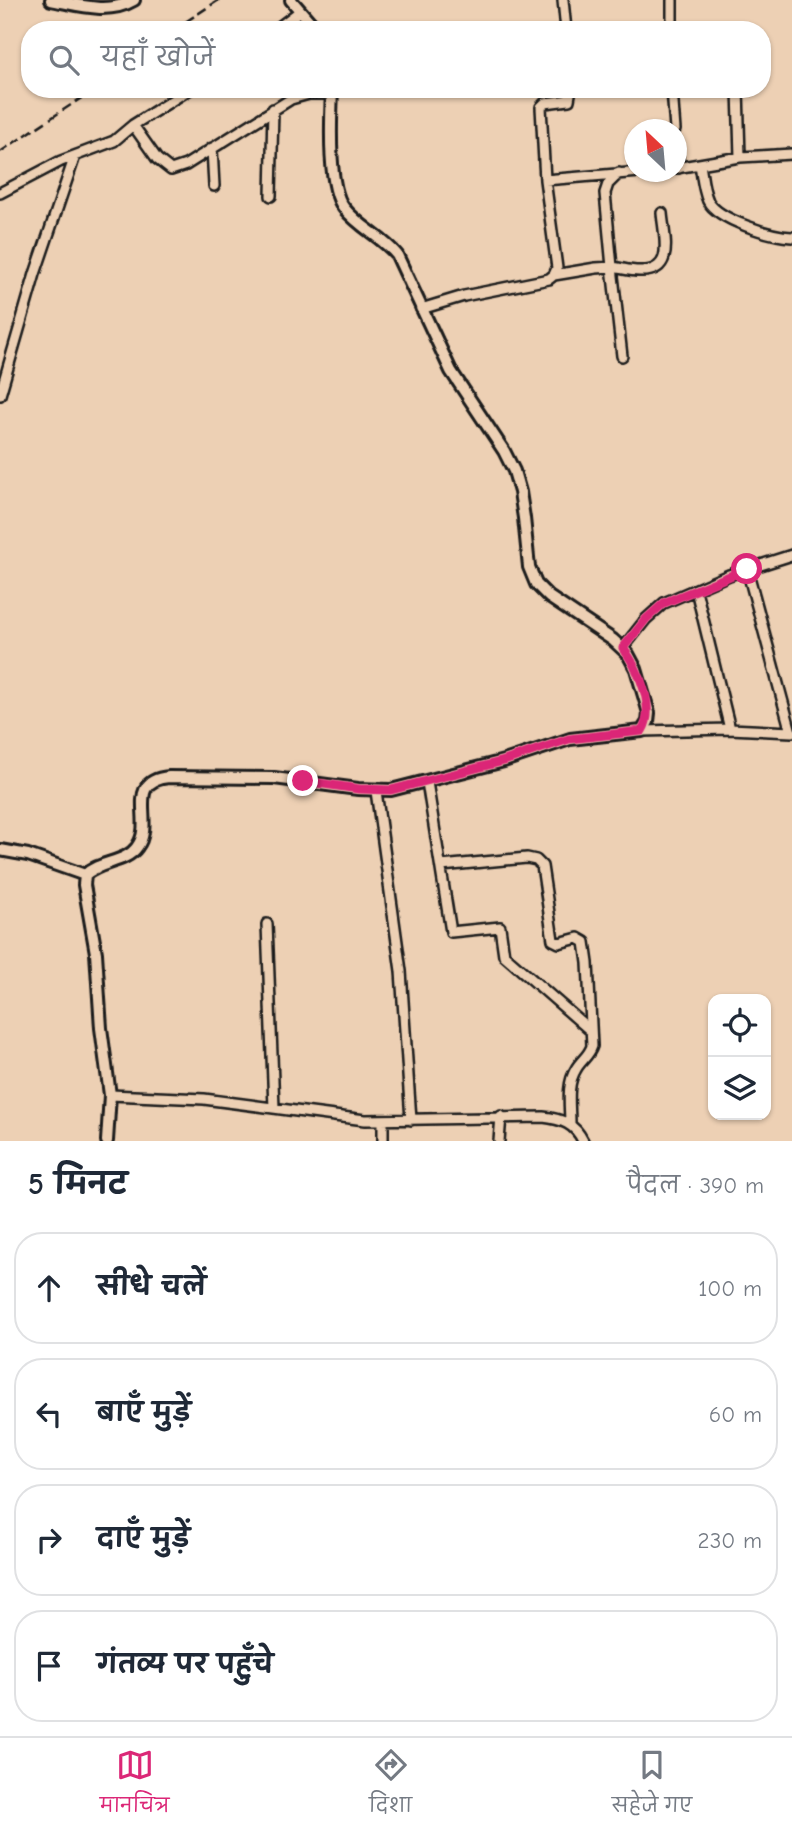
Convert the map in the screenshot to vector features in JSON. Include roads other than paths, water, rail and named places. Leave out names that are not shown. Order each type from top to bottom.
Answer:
[{"type":"street","points":[[51,0],[104,9],[134,0]]},
{"type":"street","points":[[291,0],[308,21]]},
{"type":"street","points":[[563,0],[564,21]]},
{"type":"street","points":[[672,0],[672,21]]},
{"type":"street","points":[[288,21],[300,12]]},
{"type":"street","points":[[0,193],[52,165],[114,141],[133,125],[176,98]]},
{"type":"street","points":[[133,125],[157,159],[171,170],[186,165],[295,98]]},
{"type":"street","points":[[332,98],[333,181],[342,206],[386,242],[397,255],[451,371],[504,451],[520,492],[528,567],[536,584],[549,597],[623,648],[636,669],[646,701],[648,722],[642,731]]},
{"type":"street","points":[[421,310],[464,296],[549,279],[554,275],[557,268],[545,180],[541,107],[545,103],[570,98]]},
{"type":"street","points":[[673,98],[674,119]]},
{"type":"street","points":[[738,98],[740,156]]},
{"type":"street","points":[[271,196],[273,110]]},
{"type":"street","points":[[212,148],[214,186]]},
{"type":"street","points":[[687,166],[740,156],[792,154]]},
{"type":"street","points":[[0,395],[35,274],[75,156]]},
{"type":"street","points":[[700,163],[709,203],[719,213],[760,230],[792,237]]},
{"type":"street","points":[[619,173],[608,184],[605,193],[622,356]]},
{"type":"street","points":[[545,180],[624,173]]},
{"type":"street","points":[[554,275],[596,268],[612,267],[638,271],[659,268],[665,256],[662,213]]},
{"type":"street","points":[[623,648],[646,619],[664,603],[747,569],[792,555]]},
{"type":"street","points":[[107,1141],[110,1095],[101,1028],[96,953],[84,885],[85,875],[90,870],[128,854],[139,845],[144,829],[144,794],[146,786],[152,780],[274,778],[376,791],[427,782],[524,755],[569,739],[642,731],[730,729],[791,732],[747,569]]},
{"type":"street","points":[[695,590],[730,729]]},
{"type":"street","points":[[427,782],[451,932],[500,926],[504,955],[591,1031]]},
{"type":"street","points":[[376,791],[401,971],[411,1120]]},
{"type":"street","points":[[0,849],[28,855],[85,875]]},
{"type":"street","points":[[441,866],[527,858],[536,860],[542,866],[553,940],[559,943],[578,939],[585,942],[592,1046],[589,1055],[578,1065],[570,1081],[570,1124]]},
{"type":"street","points":[[267,925],[274,1108]]},
{"type":"street","points":[[110,1095],[204,1099],[341,1118],[383,1121],[543,1117],[570,1124],[579,1131],[583,1141]]},
{"type":"street","points":[[499,1141],[501,1116]]},
{"type":"street","points":[[383,1121],[383,1141]]},
{"type":"railway","points":[[187,21],[219,0]]},
{"type":"railway","points":[[0,152],[81,98]]}]
